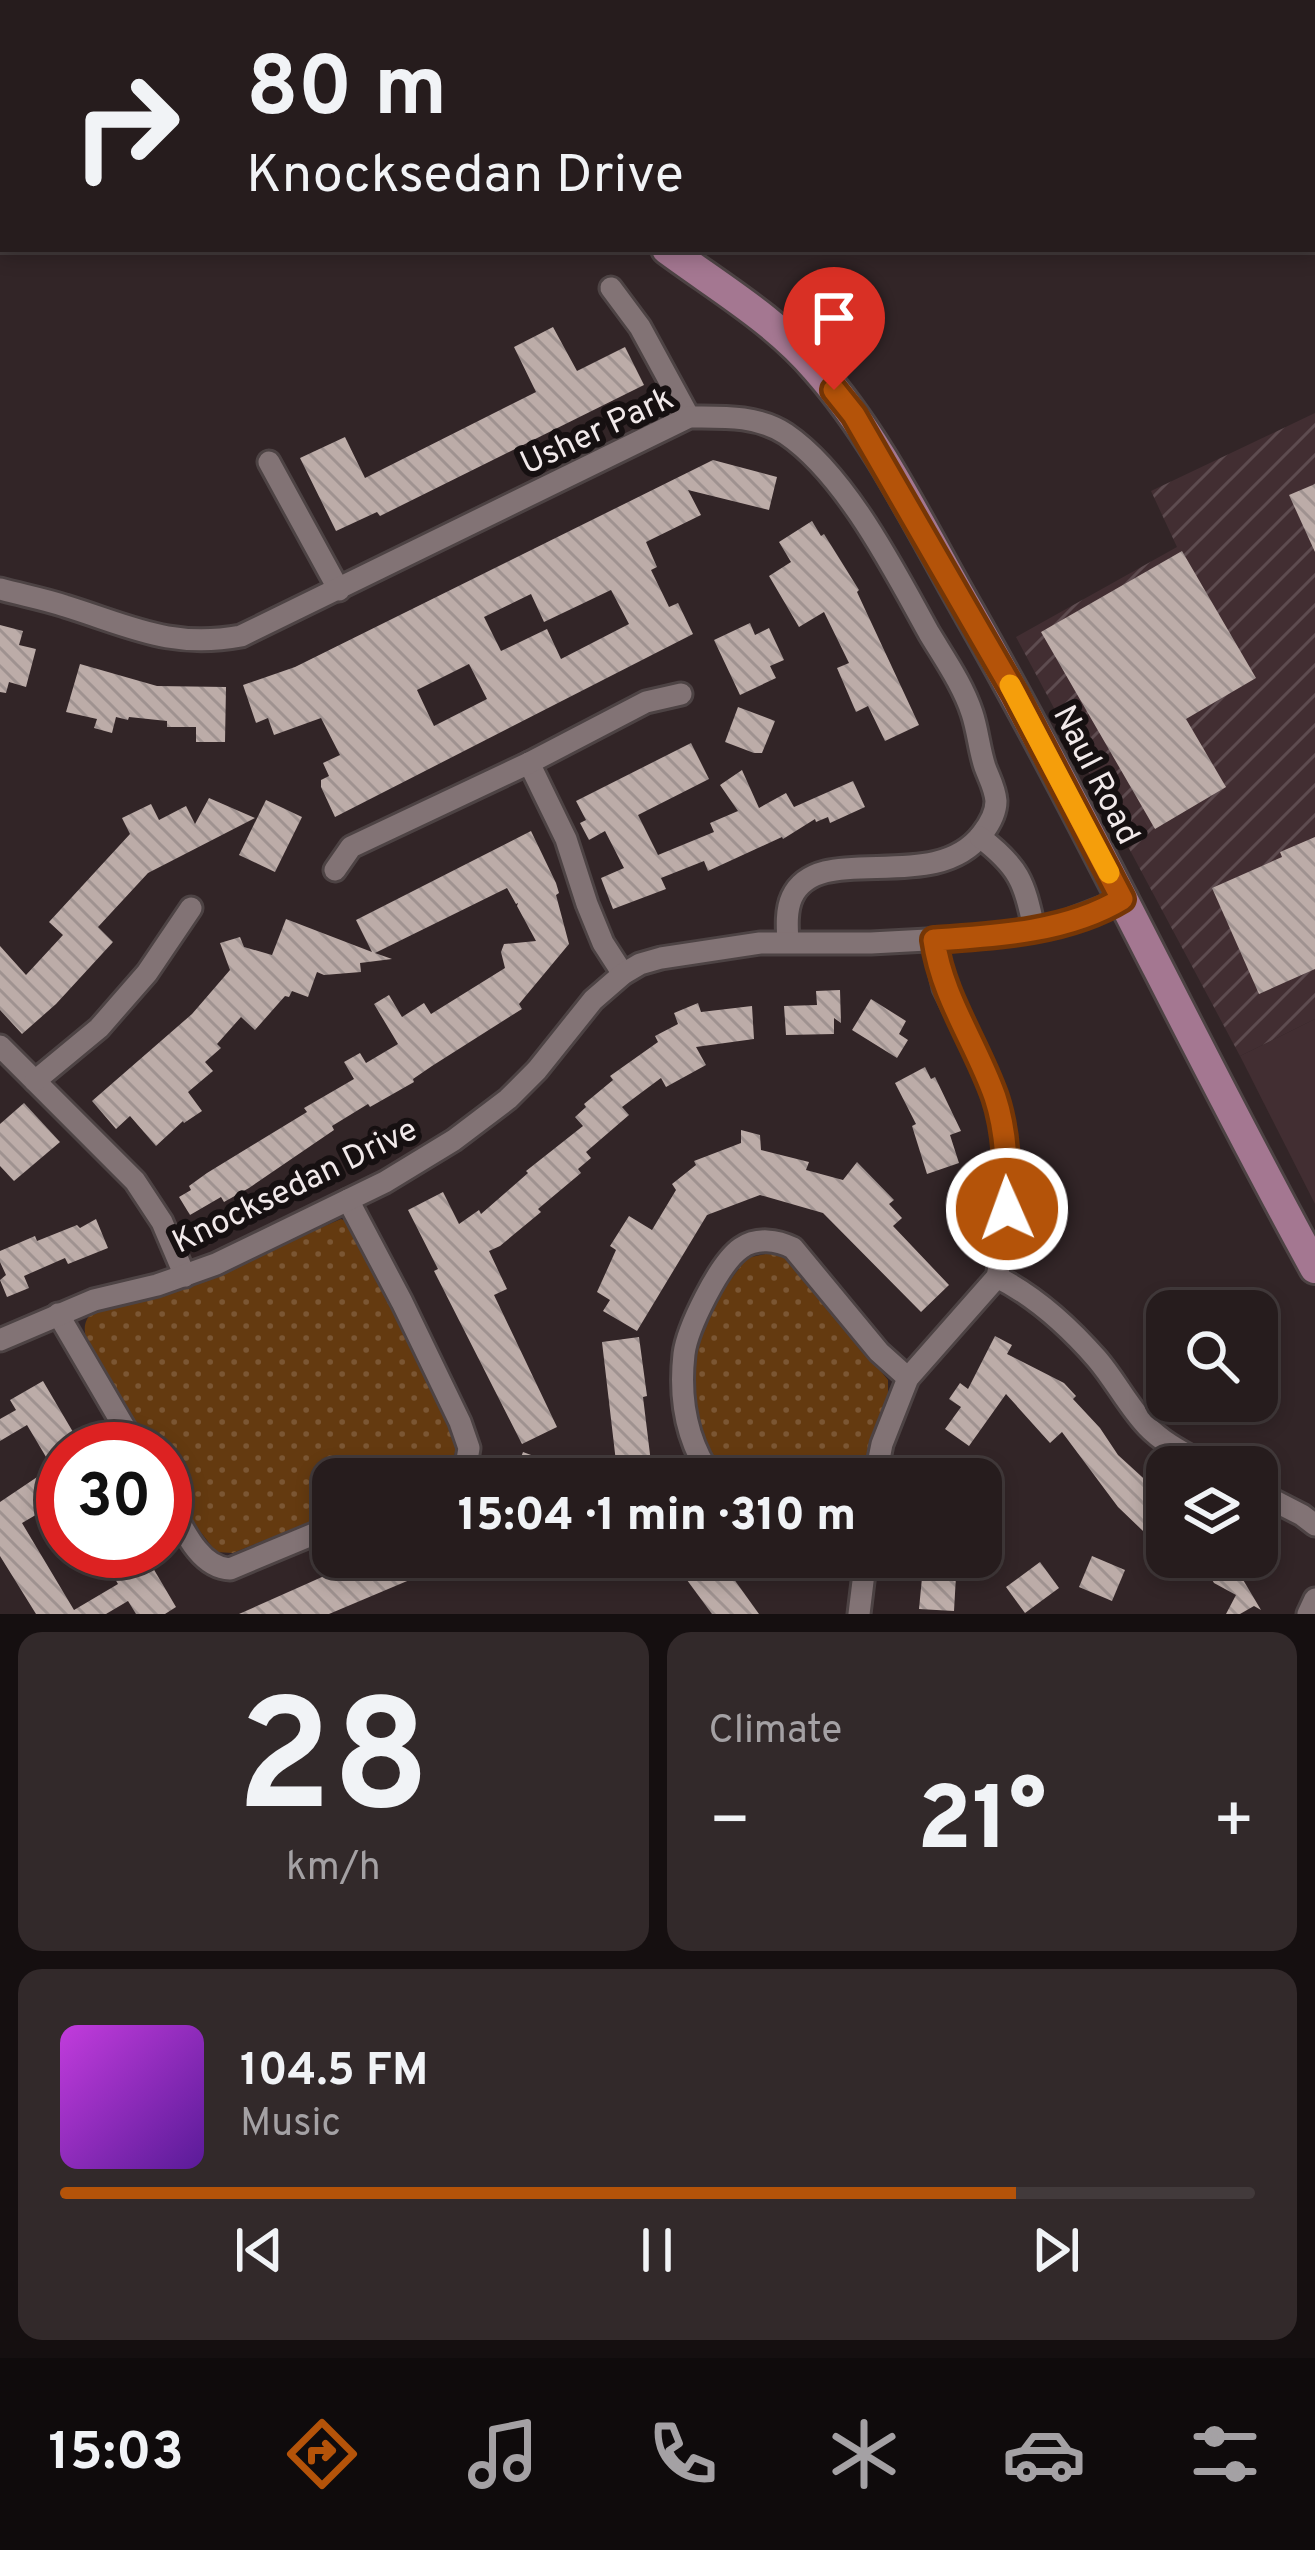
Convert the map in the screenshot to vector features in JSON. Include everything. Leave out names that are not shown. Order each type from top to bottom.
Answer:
[{"type":"main road","name":"Naul Road","points":[[671,252],[766,322],[814,365],[854,415],[1015,694],[1315,1268]]},
{"type":"street","points":[[611,288],[640,327],[689,417]]},
{"type":"street","name":"Usher Park","points":[[0,590],[178,640],[242,636],[689,417],[738,417],[780,430],[809,454],[839,488],[887,558],[972,713],[996,807],[980,837]]},
{"type":"street","points":[[268,462],[339,590]]},
{"type":"street","points":[[335,870],[351,847],[646,702],[681,694]]},
{"type":"street","points":[[529,763],[566,839],[604,943],[623,974]]},
{"type":"street","points":[[788,942],[790,902],[806,880],[841,868],[927,865],[966,851],[980,837],[1007,858],[1019,876],[1034,928]]},
{"type":"street","name":"Knocksedan Drive","points":[[0,1340],[94,1300],[185,1276],[385,1182],[454,1140],[508,1099],[593,1000],[640,964],[725,947],[788,942],[983,937],[1060,924],[1122,899]]},
{"type":"street","points":[[35,1081],[99,1028],[147,973],[191,908]]},
{"type":"street","points":[[879,1458],[908,1378],[997,1277],[1006,1232],[1004,1137],[989,1082],[944,988],[934,940]]},
{"type":"street","points":[[0,1046],[135,1180],[162,1222],[185,1276]]},
{"type":"street","points":[[349,1200],[439,1375],[469,1448],[467,1458]]},
{"type":"street","points":[[701,1458],[686,1422],[685,1349],[706,1298],[742,1247],[778,1240],[793,1248],[879,1352],[908,1378]]},
{"type":"street","points":[[997,1277],[1057,1318],[1098,1360],[1149,1428],[1172,1446]]},
{"type":"street","points":[[58,1314],[121,1422]]},
{"type":"street","points":[[1278,1503],[1315,1525]]},
{"type":"street","points":[[192,1542],[209,1563],[230,1569],[312,1535]]},
{"type":"street","points":[[860,1614],[864,1578]]},
{"type":"street","points":[[1308,1614],[1315,1599]]},
{"type":"shaded area","points":[[1315,413],[1315,1019],[1240,1056],[1016,637],[1177,547],[1151,491]]},
{"type":"shaded area","points":[[1315,1019],[1315,1204],[1240,1056]]},
{"type":"shaded area","points":[[341,1219],[351,1223],[455,1426],[457,1446],[451,1458],[312,1458],[312,1521],[233,1553],[216,1552],[192,1519],[192,1422],[134,1422],[89,1347],[85,1331],[95,1309],[215,1273]]},
{"type":"shaded area","points":[[775,1252],[792,1261],[888,1380],[888,1396],[870,1458],[712,1458],[696,1412],[694,1357],[719,1297],[747,1258]]},
{"type":"building","points":[[553,327],[577,371],[625,347],[644,385],[380,516],[377,512],[336,531],[300,458],[345,437],[365,478],[536,392],[514,347]]},
{"type":"building","points":[[713,460],[777,477],[769,510],[688,490],[701,515],[646,542],[657,567],[651,570],[669,607],[678,603],[693,634],[335,817],[321,780],[329,776],[323,763],[340,755],[321,718],[274,735],[268,718],[256,723],[243,685],[295,667]],"holes":[[[611,590],[629,624],[561,659],[547,629],[501,651],[484,617],[531,594],[544,622]],[[469,664],[487,699],[434,726],[417,690]]]},
{"type":"building","points":[[1315,484],[1315,552],[1289,495]]},
{"type":"building","points":[[812,521],[859,590],[919,725],[885,741],[868,706],[856,712],[837,668],[849,663],[824,612],[799,627],[769,576],[791,562],[779,542]]},
{"type":"building","points":[[1182,551],[1256,678],[1186,719],[1226,787],[1155,829],[1041,632]]},
{"type":"building","points":[[750,623],[755,635],[769,628],[784,660],[770,666],[776,678],[740,695],[714,640]]},
{"type":"building","points":[[0,625],[23,631],[19,645],[36,649],[26,687],[9,682],[6,693],[0,692]]},
{"type":"building","points":[[80,664],[157,686],[226,687],[225,742],[196,742],[196,727],[167,727],[167,721],[116,717],[112,733],[94,728],[97,719],[66,712]]},
{"type":"building","points":[[738,707],[775,721],[762,753],[725,742]]},
{"type":"building","points":[[691,743],[709,779],[638,815],[658,855],[714,832],[710,823],[738,811],[720,785],[742,770],[759,808],[786,793],[794,807],[853,781],[865,807],[830,823],[828,817],[815,819],[783,839],[708,871],[704,861],[661,878],[666,889],[613,909],[601,878],[624,868],[605,831],[589,840],[576,801]]},
{"type":"building","points":[[209,798],[255,818],[148,873],[98,927],[113,942],[22,1034],[0,1010],[0,946],[26,975],[63,935],[49,922],[130,834],[122,818],[151,804],[159,820],[186,806],[195,824]]},
{"type":"building","points":[[266,800],[302,817],[275,872],[239,855]]},
{"type":"building","points":[[531,831],[556,883],[569,944],[519,1004],[522,1009],[414,1082],[332,1126],[334,1130],[249,1188],[190,1215],[179,1197],[207,1173],[354,1079],[344,1062],[360,1053],[366,1063],[398,1044],[374,1004],[389,995],[402,1017],[424,1003],[431,1014],[505,968],[504,944],[536,941],[507,888],[375,953],[392,959],[360,963],[361,972],[317,972],[308,997],[292,991],[255,1030],[241,1017],[217,1044],[221,1048],[205,1062],[213,1071],[188,1092],[202,1111],[156,1146],[130,1116],[116,1129],[92,1101],[192,1014],[230,970],[220,943],[240,937],[244,947],[272,955],[286,919],[372,952],[356,920]]},
{"type":"building","points":[[1315,837],[1315,969],[1259,994],[1212,888]]},
{"type":"building","points":[[840,990],[841,1023],[834,1018],[834,1034],[786,1035],[784,1006],[817,1005],[816,991]]},
{"type":"building","points":[[871,999],[906,1021],[899,1034],[908,1040],[897,1058],[852,1030]]},
{"type":"building","points":[[698,1003],[701,1012],[752,1006],[754,1039],[696,1047],[706,1065],[666,1087],[661,1078],[622,1107],[629,1115],[586,1152],[591,1158],[578,1169],[581,1173],[538,1209],[541,1212],[489,1251],[507,1289],[494,1295],[557,1427],[522,1444],[408,1210],[443,1192],[459,1224],[479,1210],[481,1214],[583,1126],[575,1117],[584,1104],[613,1080],[610,1076],[658,1042],[655,1036],[678,1024],[674,1013]]},
{"type":"building","points":[[925,1067],[931,1079],[935,1077],[961,1131],[950,1135],[959,1163],[927,1174],[912,1126],[916,1124],[895,1083]]},
{"type":"building","points":[[24,1103],[60,1142],[14,1181],[0,1166],[0,1124]]},
{"type":"building","points":[[741,1130],[760,1135],[761,1150],[809,1162],[806,1170],[843,1180],[857,1162],[894,1200],[889,1204],[902,1218],[893,1226],[949,1285],[921,1312],[823,1213],[760,1195],[707,1215],[637,1331],[603,1311],[610,1300],[597,1292],[616,1250],[610,1246],[629,1216],[652,1230],[676,1190],[672,1184],[696,1165],[694,1161],[741,1143]]},
{"type":"building","points":[[96,1219],[108,1248],[68,1264],[65,1258],[24,1276],[29,1288],[7,1297],[0,1280],[6,1275],[0,1251]]},
{"type":"building","points":[[995,1336],[1012,1345],[1007,1354],[1064,1383],[1118,1455],[1146,1481],[1146,1534],[1118,1507],[1062,1432],[1050,1443],[1006,1394],[969,1446],[945,1429],[961,1407],[949,1399],[960,1383],[968,1389]]},
{"type":"building","points":[[639,1337],[650,1458],[616,1458],[602,1342]]},
{"type":"building","points":[[43,1381],[67,1422],[36,1422],[36,1440],[27,1425],[0,1441],[0,1419],[16,1410],[10,1400]]},
{"type":"building","points":[[36,1478],[36,1515],[22,1523],[36,1546],[36,1578],[55,1578],[74,1610],[118,1584],[115,1578],[159,1578],[176,1607],[165,1614],[136,1614],[128,1601],[106,1614],[36,1614],[0,1556],[0,1502]]},
{"type":"building","points":[[1092,1556],[1125,1570],[1112,1601],[1079,1587]]},
{"type":"building","points":[[1040,1562],[1059,1588],[1025,1613],[1006,1587]]},
{"type":"building","points":[[320,1578],[414,1578],[329,1614],[239,1614]]},
{"type":"building","points":[[685,1578],[733,1578],[759,1614],[712,1614]]},
{"type":"building","points":[[922,1578],[956,1578],[954,1611],[919,1609]]},
{"type":"building","points":[[1211,1578],[1242,1578],[1261,1610],[1254,1606],[1240,1614],[1226,1614],[1236,1595]]},
{"type":"slow traffic","points":[[1010,685],[1109,873]]},
{"type":"route","points":[[834,390],[903,497],[1015,694],[1122,899],[1060,924],[934,940],[944,988],[996,1101],[1004,1137],[1007,1209]]}]
